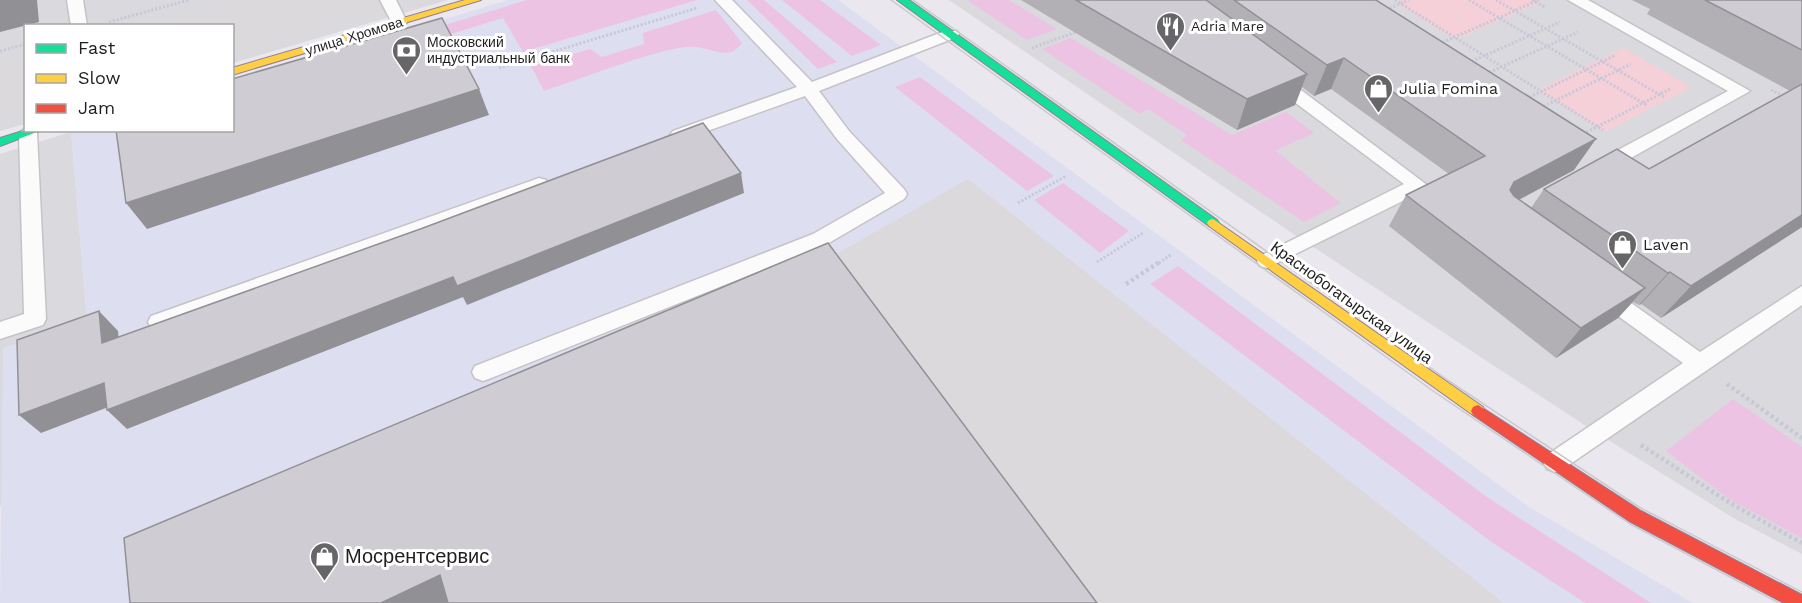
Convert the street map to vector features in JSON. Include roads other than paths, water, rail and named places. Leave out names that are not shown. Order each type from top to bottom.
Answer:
[{"type":"main road","name":"улица Хромова","points":[[234,71],[476,0]]},
{"type":"main road","name":"Краснобогатырская улица","points":[[902,0],[1442,387],[1635,516],[1801,603]]},
{"type":"main road","points":[[0,142],[33,132]]},
{"type":"lane","points":[[75,0],[78,24]]},
{"type":"lane","points":[[388,0],[399,22]]},
{"type":"lane","points":[[483,372],[820,238],[897,194],[843,135],[808,88],[723,0]]},
{"type":"lane","points":[[1583,4],[1741,91],[1587,174]]},
{"type":"lane","points":[[658,142],[951,34]]},
{"type":"lane","points":[[1256,65],[1418,185],[1267,261]]},
{"type":"lane","points":[[0,331],[35,319],[33,132]]},
{"type":"lane","points":[[1570,141],[1606,164]]},
{"type":"lane","points":[[159,322],[559,178]]},
{"type":"lane","points":[[1583,279],[1700,364]]},
{"type":"lane","points":[[1555,462],[1802,294]]},
{"type":"tram line","points":[[891,0],[1436,393],[1630,524],[1779,603]]},
{"type":"tram line","points":[[913,0],[1449,381],[1639,507],[1802,592]]},
{"type":"place","name":"Adria Mare","points":[[1170,52]]},
{"type":"place","name":"Московский индустриальный банк","points":[[406,76]]},
{"type":"place","name":"Julia Fomina","points":[[1378,114]]},
{"type":"place","name":"Laven","points":[[1622,270]]},
{"type":"place","name":"Мосрентсервис","points":[[324,582]]}]
